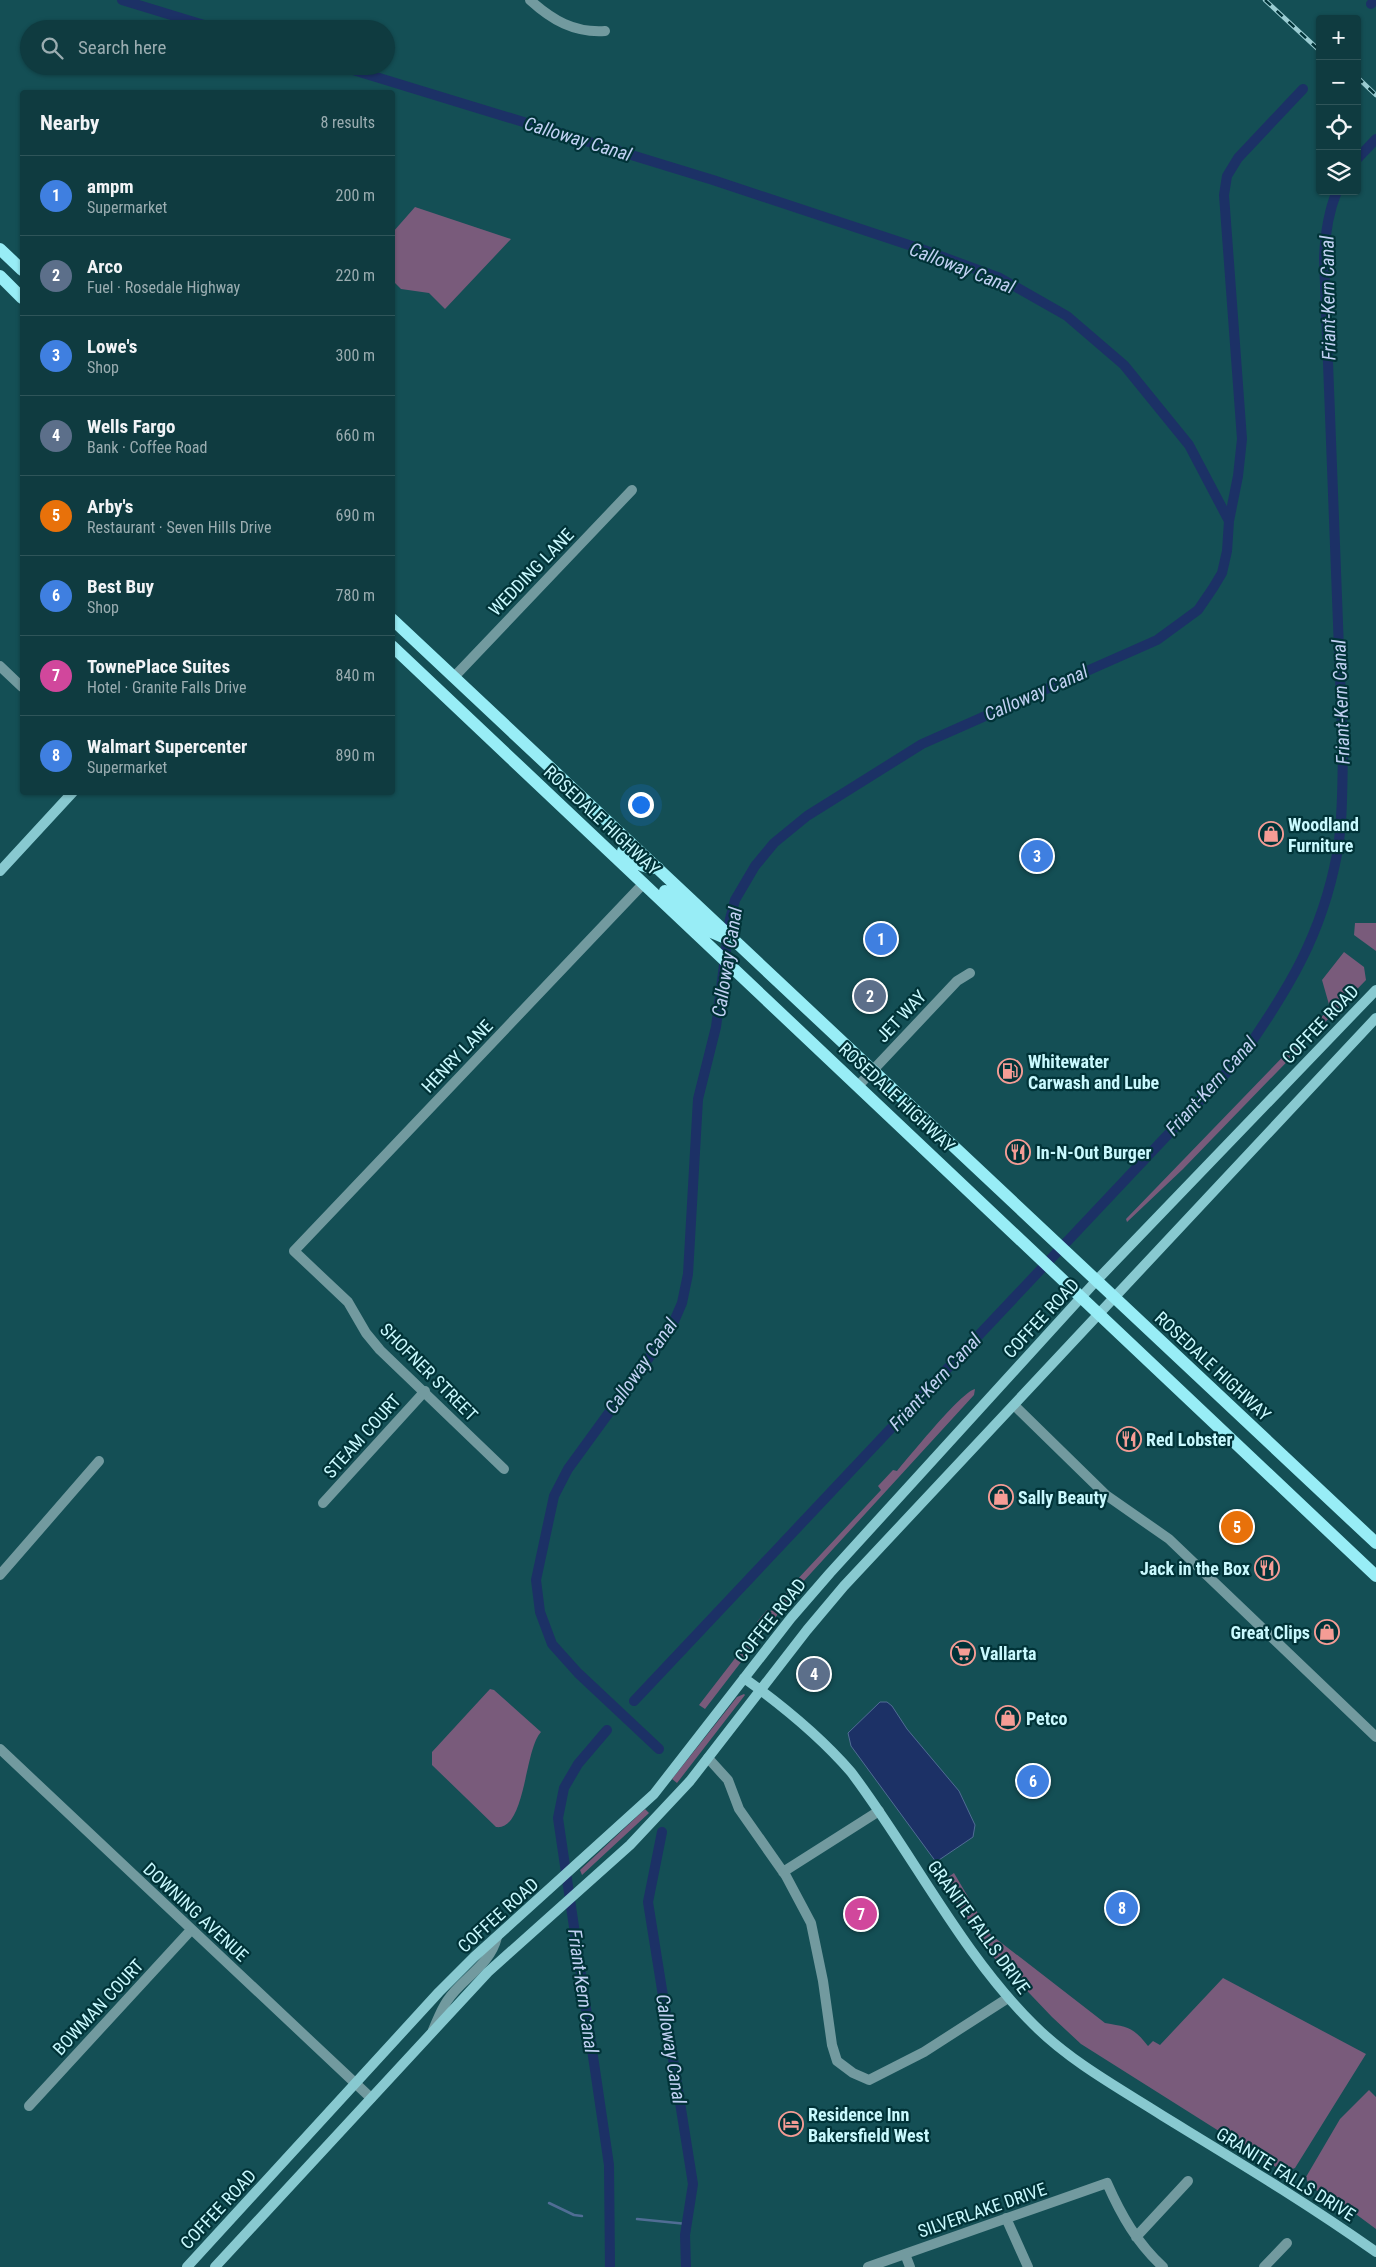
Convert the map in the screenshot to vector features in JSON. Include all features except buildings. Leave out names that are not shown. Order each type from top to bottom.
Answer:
[{"type":"main road","points":[[0,249],[5,256],[20,268]]},
{"type":"main road","points":[[0,276],[20,296]]},
{"type":"main road","name":"ROSEDALE HIGHWAY","points":[[395,622],[1376,1543]]},
{"type":"main road","name":"ROSEDALE HIGHWAY","points":[[395,649],[644,883],[707,936],[734,968],[1036,1253],[1098,1315],[1376,1576]]},
{"type":"main road","points":[[0,870],[70,795]]},
{"type":"main road","points":[[560,804],[579,811],[639,865],[646,868],[658,868]]},
{"type":"main road","points":[[707,936],[742,948]]},
{"type":"main road","name":"COFFEE ROAD","points":[[187,2267],[439,1992],[654,1794],[744,1678],[830,1573],[1096,1281],[1376,990]]},
{"type":"main road","name":"COFFEE ROAD","points":[[215,2267],[488,1972],[630,1845],[690,1781],[807,1630],[844,1586],[1015,1406],[1376,1018]]},
{"type":"main road","name":"GRANITE FALLS DRIVE","points":[[744,1678],[795,1716],[829,1747],[851,1772],[984,1967],[1008,1998],[1036,2027],[1080,2063],[1301,2201],[1376,2252]]},
{"type":"street","points":[[530,0],[547,15],[571,28],[585,31],[605,31]]},
{"type":"street","name":"WEDDING LANE","points":[[454,677],[632,490]]},
{"type":"street","points":[[0,666],[20,685]]},
{"type":"street","name":"HENRY LANE","points":[[294,1251],[644,883]]},
{"type":"street","name":"JET WAY","points":[[859,1085],[957,981],[970,973]]},
{"type":"street","name":"SHOFNER STREET","points":[[294,1251],[348,1302],[374,1344],[504,1469]]},
{"type":"street","name":"STEAM COURT","points":[[323,1503],[425,1391]]},
{"type":"street","points":[[1015,1406],[1106,1495],[1169,1539],[1376,1737]]},
{"type":"street","points":[[0,1575],[99,1460]]},
{"type":"street","name":"DOWNING AVENUE","points":[[0,1749],[371,2098]]},
{"type":"street","points":[[708,1758],[728,1780],[739,1809],[783,1872],[811,1923],[823,1981],[832,2045],[837,2061],[853,2073],[869,2080],[924,2052],[1008,1998]]},
{"type":"street","points":[[783,1872],[879,1811]]},
{"type":"street","name":"BOWMAN COURT","points":[[29,2106],[191,1930]]},
{"type":"street","points":[[432,2031],[447,2001],[488,1959],[494,1950],[497,1937]]},
{"type":"street","points":[[1163,2267],[1136,2237],[1188,2181]]},
{"type":"street","name":"SILVERLAKE DRIVE","points":[[868,2267],[1107,2183],[1120,2211],[1136,2237]]},
{"type":"street","points":[[1006,2218],[1028,2267]]},
{"type":"street","points":[[1264,2267],[1287,2242]]},
{"type":"street","points":[[905,2254],[910,2267]]},
{"type":"shaded area","points":[[415,207],[511,239],[445,309],[429,293],[401,289],[395,283],[395,230]]},
{"type":"shaded area","points":[[1355,923],[1376,923],[1376,951],[1354,935]]},
{"type":"shaded area","points":[[1344,952],[1364,967],[1366,980],[1183,1169],[1127,1222],[1126,1219],[1330,1008],[1322,980]]},
{"type":"shaded area","points":[[975,1389],[974,1395],[801,1584],[705,1709],[699,1705],[760,1626],[757,1622],[767,1610],[773,1610],[794,1583],[881,1490],[878,1486],[893,1470],[897,1471],[959,1401]]},
{"type":"shaded area","points":[[490,1689],[494,1690],[541,1732],[535,1741],[519,1803],[513,1816],[506,1825],[496,1827],[432,1765],[432,1752]]},
{"type":"shaded area","points":[[744,1694],[677,1783],[672,1779],[737,1697]]},
{"type":"shaded area","points":[[645,1809],[649,1813],[582,1875],[580,1870]]},
{"type":"shaded area","points":[[954,1873],[990,1934],[1105,2023],[1134,2031],[1148,2046],[1153,2041],[1160,2045],[1223,1978],[1366,2054],[1295,2168],[1284,2172],[1081,2044],[1011,1974],[1004,1972],[950,1894],[947,1878]]},
{"type":"shaded area","points":[[1369,2090],[1376,2097],[1376,2229],[1349,2209],[1309,2186],[1306,2177],[1340,2119]]},
{"type":"water","points":[[880,1702],[887,1702],[892,1706],[907,1729],[959,1791],[975,1825],[973,1837],[936,1862],[851,1746],[848,1733]]},
{"type":"waterway","name":"Calloway Canal","points":[[122,0],[188,20]]},
{"type":"waterway","points":[[1371,4],[1375,0]]},
{"type":"waterway","name":"Calloway Canal","points":[[369,75],[713,180],[924,250],[1000,278],[1067,316],[1124,365],[1189,445],[1229,521],[1227,551],[1222,573],[1198,610],[1157,640],[922,744],[807,816],[774,843],[755,866],[735,900],[730,919],[716,1027],[698,1099],[688,1274],[682,1303],[672,1326],[568,1469],[554,1496],[536,1580],[540,1612],[552,1644],[578,1673],[659,1749]]},
{"type":"waterway","points":[[1229,521],[1238,476],[1242,439],[1224,195],[1227,176],[1238,158],[1303,89]]},
{"type":"waterway","name":"Friant-Kern Canal","points":[[1361,155],[1376,139]]},
{"type":"waterway","name":"Friant-Kern Canal","points":[[634,1701],[1242,1056],[1274,1008],[1301,961],[1322,910],[1330,883],[1339,842],[1342,804],[1343,754],[1324,258],[1328,224],[1336,195]]},
{"type":"waterway","name":"Friant-Kern Canal","points":[[607,1730],[578,1764],[564,1788],[558,1818],[609,2165],[610,2267]]},
{"type":"waterway","name":"Calloway Canal","points":[[662,1832],[648,1902],[693,2184],[685,2235],[686,2267]]},
{"type":"waterway","points":[[549,2203],[574,2215],[582,2216]]},
{"type":"waterway","points":[[637,2219],[687,2224]]},
{"type":"railway","points":[[1265,0],[1316,47]]},
{"type":"railway","points":[[1361,81],[1376,95]]},
{"type":"place","name":"Woodland Furniture","points":[[1271,834]]},
{"type":"place","name":"Lowe's","points":[[1037,856]]},
{"type":"place","name":"ampm","points":[[881,939]]},
{"type":"place","name":"Arco","points":[[870,996]]},
{"type":"place","name":"Whitewater Carwash and Lube","points":[[1010,1071]]},
{"type":"place","name":"In-N-Out Burger","points":[[1018,1152]]},
{"type":"place","name":"Red Lobster","points":[[1129,1439]]},
{"type":"place","name":"Sally Beauty","points":[[1001,1497]]},
{"type":"place","name":"Arby's","points":[[1237,1527]]},
{"type":"place","name":"Jack in the Box","points":[[1267,1568]]},
{"type":"place","name":"Great Clips","points":[[1327,1632]]},
{"type":"place","name":"Vallarta","points":[[963,1653]]},
{"type":"place","name":"Wells Fargo","points":[[814,1674]]},
{"type":"place","name":"Petco","points":[[1008,1718]]},
{"type":"place","name":"Best Buy","points":[[1033,1781]]},
{"type":"place","name":"Walmart Supercenter","points":[[1122,1908]]},
{"type":"place","name":"TownePlace Suites","points":[[861,1914]]},
{"type":"place","name":"Residence Inn Bakersfield West","points":[[791,2124]]}]
